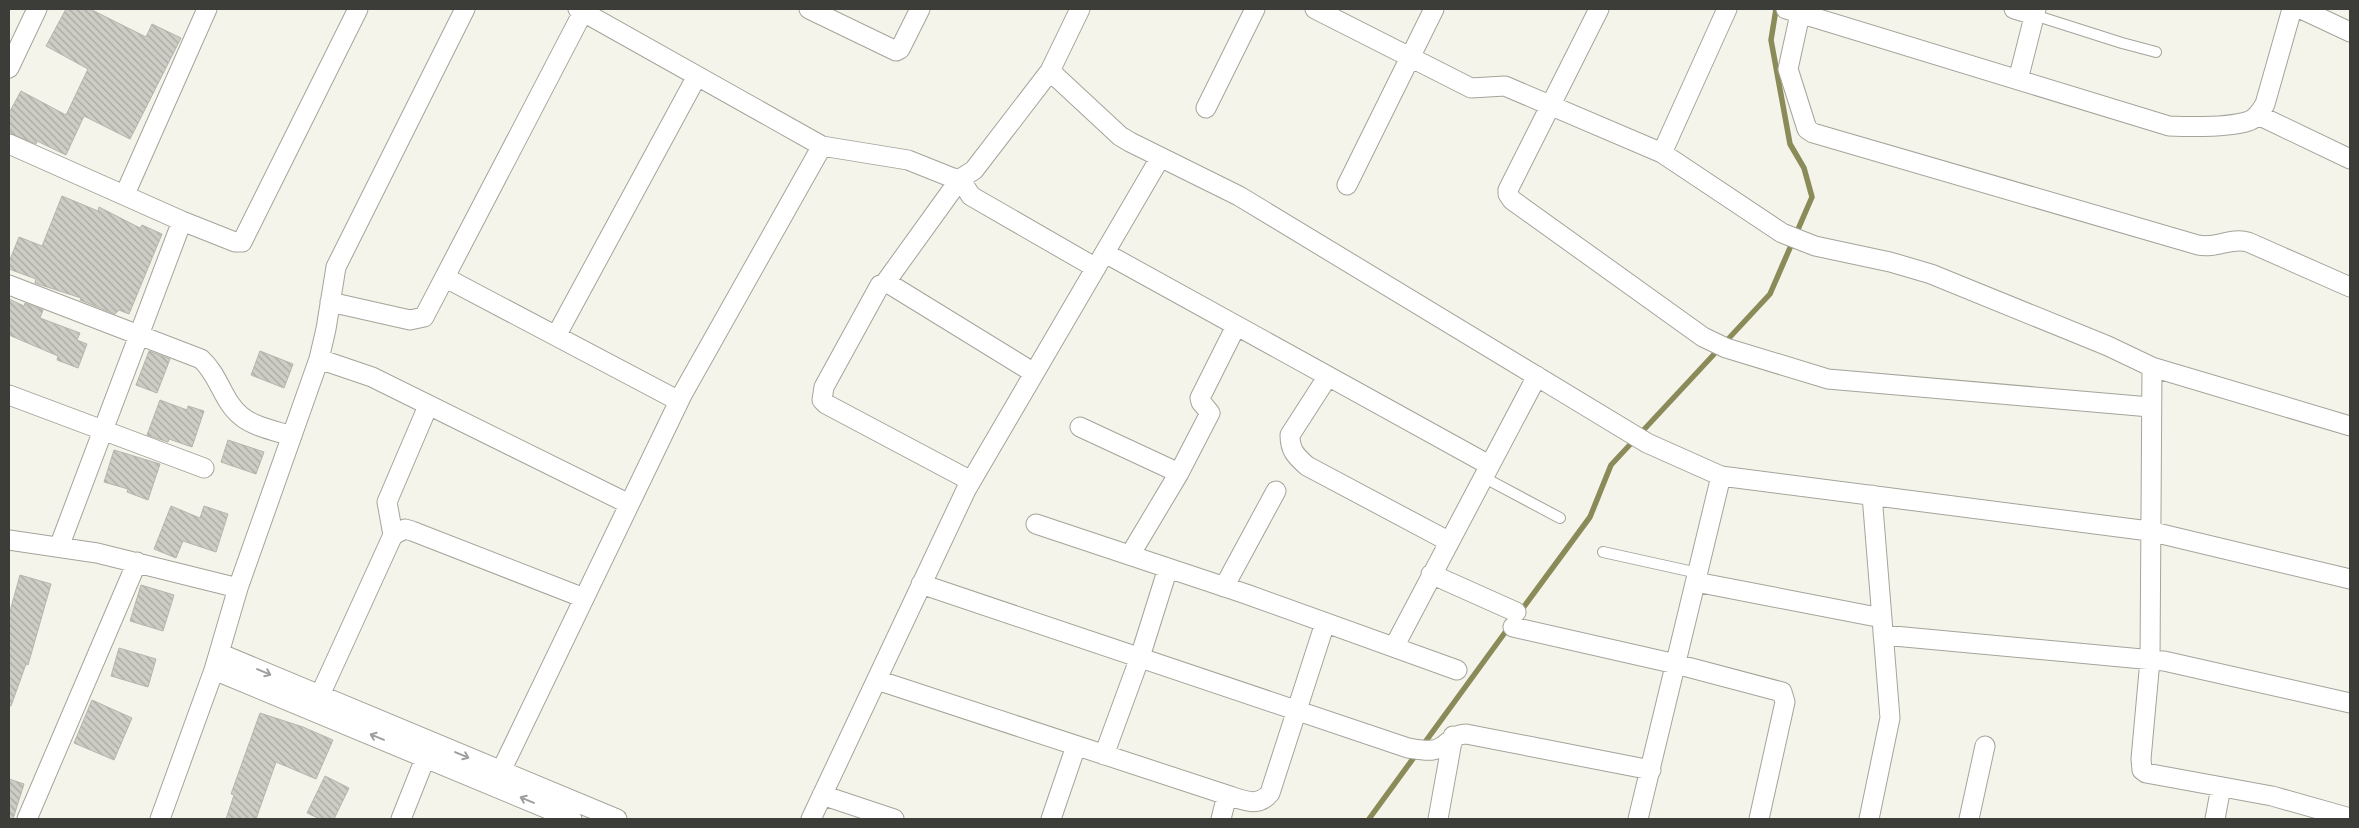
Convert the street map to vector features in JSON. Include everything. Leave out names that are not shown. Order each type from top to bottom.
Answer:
[{"type":"street","points":[[9,68],[37,9]]},
{"type":"street","points":[[125,194],[207,9]]},
{"type":"street","points":[[9,144],[182,221],[235,242],[242,242],[358,9]]},
{"type":"street","points":[[160,819],[217,661],[238,588],[319,359],[336,267],[465,9]]},
{"type":"street","points":[[808,9],[896,51],[900,49],[920,9]]},
{"type":"street","points":[[885,283],[960,179],[974,170],[1050,71],[1080,9]]},
{"type":"street","points":[[1206,108],[1255,9]]},
{"type":"street","points":[[1315,9],[1471,88],[1505,86],[1662,153],[1782,233],[1815,246],[1890,262],[1931,274],[2108,346],[2152,367],[2350,426]]},
{"type":"street","points":[[1347,185],[1434,9]]},
{"type":"street","points":[[1599,9],[1550,104],[1508,194],[1512,200],[1703,337],[1726,348],[1828,378],[2150,406]]},
{"type":"street","points":[[1662,153],[1727,9]]},
{"type":"street","points":[[2014,9],[2035,12],[2018,80]]},
{"type":"street","points":[[2292,9],[2265,104],[2258,115],[2249,121],[2198,128],[2170,126],[2018,80],[1828,15],[1793,12],[1788,69],[1807,129],[1812,133],[2198,245],[2215,246],[2235,240],[2248,242],[2350,287]]},
{"type":"street","points":[[2301,9],[2350,32]]},
{"type":"street","points":[[330,302],[418,320],[429,312],[580,10],[822,146],[908,160],[952,178],[960,179],[971,196],[1236,326],[1328,376],[1486,471]]},
{"type":"street","points":[[1050,71],[1120,136],[1160,158],[1239,196],[1647,443],[1721,476],[2149,531],[2350,579]]},
{"type":"street","points":[[556,336],[697,76]]},
{"type":"street","points":[[2258,115],[2350,159]]},
{"type":"street","points":[[501,771],[679,401],[822,146]]},
{"type":"street","points":[[811,819],[971,481],[1160,158]]},
{"type":"street","points":[[59,547],[182,221]]},
{"type":"street","points":[[446,278],[679,401]]},
{"type":"street","points":[[971,481],[826,404],[822,400],[824,387],[880,284],[892,285],[1034,373]]},
{"type":"street","points":[[9,285],[201,359],[214,372],[240,416],[249,422],[292,436]]},
{"type":"street","points":[[1130,555],[1178,473],[1210,413],[1200,398],[1236,326]]},
{"type":"street","points":[[319,359],[372,377],[629,504]]},
{"type":"street","points":[[2152,367],[2149,531],[2150,660],[2141,759],[2142,770],[2146,773],[2272,796],[2350,818]]},
{"type":"street","points":[[1328,376],[1290,435],[1290,446],[1294,455],[1307,466],[1448,541]]},
{"type":"street","points":[[1394,647],[1448,541],[1537,376]]},
{"type":"street","points":[[9,395],[204,468]]},
{"type":"street","points":[[320,695],[393,535],[387,502],[428,406]]},
{"type":"street","points":[[1080,427],[1178,473]]},
{"type":"street","points":[[1638,819],[1721,476]]},
{"type":"street","points":[[1224,587],[1276,491]]},
{"type":"street","points":[[1869,819],[1890,718],[1872,495]]},
{"type":"street","points":[[1036,524],[1325,622],[1457,670]]},
{"type":"street","points":[[393,535],[405,529],[412,531],[584,598]]},
{"type":"street","points":[[9,540],[98,553],[238,588]]},
{"type":"street","points":[[27,819],[137,562]]},
{"type":"street","points":[[1104,755],[1140,657],[1168,568]]},
{"type":"street","points":[[1431,574],[1515,620],[1778,690],[1785,696],[1759,819]]},
{"type":"street","points":[[1697,578],[1882,627],[2150,660],[2232,676],[2350,703]]},
{"type":"street","points":[[921,584],[1408,748],[1432,750],[1440,747],[1453,736],[1466,734],[1650,770]]},
{"type":"street","points":[[877,680],[1227,795],[1250,802],[1258,802],[1265,799],[1270,793],[1325,622]]},
{"type":"street","points":[[217,661],[320,695],[572,819]]},
{"type":"street","points":[[217,661],[429,749],[501,771],[617,819]]},
{"type":"street","points":[[1438,819],[1453,736]]},
{"type":"street","points":[[1050,819],[1076,746]]},
{"type":"street","points":[[1969,819],[1985,746]]},
{"type":"street","points":[[401,819],[429,749]]},
{"type":"street","points":[[2215,819],[2221,786]]},
{"type":"street","points":[[822,795],[894,819]]},
{"type":"street","points":[[1221,819],[1227,795]]},
{"type":"lane","points":[[2035,12],[2122,44],[2156,52]]},
{"type":"lane","points":[[1486,471],[1560,518]]},
{"type":"lane","points":[[1603,552],[1697,578]]},
{"type":"building","points":[[66,9],[90,9],[146,37],[152,24],[181,38],[130,139],[84,116],[66,155],[37,141],[36,144],[9,133],[9,113],[21,91],[66,115],[88,69],[46,46]]},
{"type":"building","points":[[62,196],[98,211],[99,207],[140,228],[142,225],[162,234],[129,314],[119,310],[115,314],[80,300],[81,298],[35,283],[36,279],[9,269],[9,262],[19,237],[42,246]]},
{"type":"building","points":[[9,299],[24,306],[25,303],[43,310],[40,318],[80,333],[77,340],[87,344],[78,368],[57,360],[58,356],[9,335]]},
{"type":"building","points":[[149,351],[170,359],[157,393],[136,385]]},
{"type":"building","points":[[260,351],[293,364],[284,388],[251,375]]},
{"type":"building","points":[[160,400],[187,410],[188,406],[204,411],[192,447],[169,439],[168,442],[147,435]]},
{"type":"building","points":[[228,440],[264,452],[256,474],[221,462]]},
{"type":"building","points":[[114,450],[160,464],[148,500],[127,492],[128,489],[104,482]]},
{"type":"building","points":[[171,506],[200,518],[204,506],[228,514],[216,552],[183,541],[176,558],[154,549]]},
{"type":"building","points":[[20,575],[51,584],[28,665],[26,664],[11,706],[9,706],[9,615]]},
{"type":"building","points":[[141,585],[174,595],[163,631],[130,621]]},
{"type":"building","points":[[119,648],[156,659],[148,687],[111,676]]},
{"type":"building","points":[[92,700],[132,718],[114,760],[74,743]]},
{"type":"building","points":[[260,713],[303,727],[333,740],[316,779],[276,762],[256,819],[226,819],[234,795],[231,794]]},
{"type":"building","points":[[325,776],[349,788],[334,819],[320,819],[307,813]]},
{"type":"building","points":[[9,779],[24,784],[13,819],[9,819]]},
{"type":"waterway","points":[[1520,612],[1590,517],[1611,465],[1770,294],[1812,197],[1804,168],[1790,144],[1771,40],[1776,9]]},
{"type":"waterway","points":[[1369,819],[1509,627]]}]
